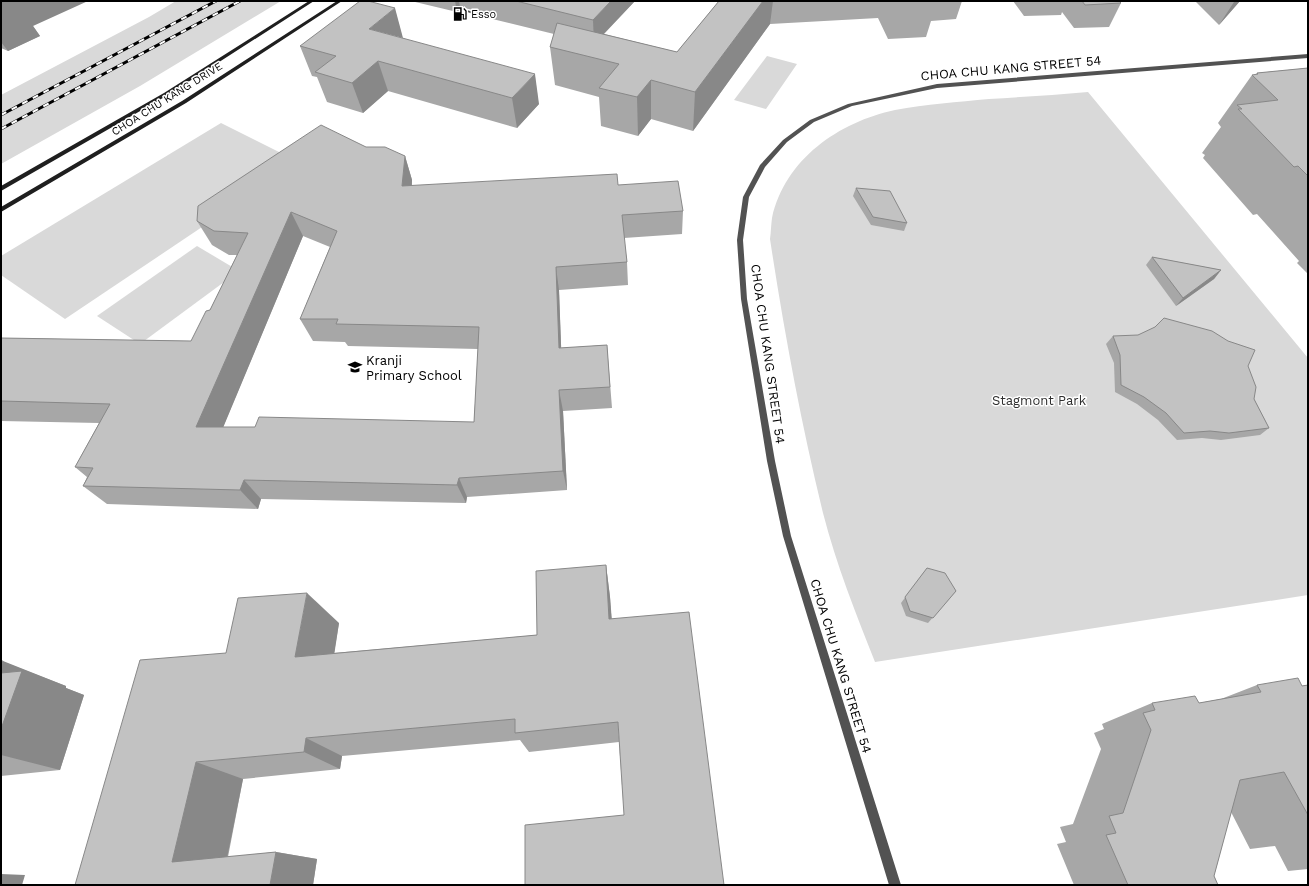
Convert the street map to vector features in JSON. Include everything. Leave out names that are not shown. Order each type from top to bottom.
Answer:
[{"type":"main road","name":"CHOA CHU KANG DRIVE","points":[[1,189],[166,94],[312,1]]},
{"type":"main road","name":"CHOA CHU KANG DRIVE","points":[[1,210],[184,102],[340,1]]},
{"type":"street","points":[[461,9],[473,13],[484,13],[498,1]]},
{"type":"street","name":"CHOA CHU KANG STREET 54","points":[[895,885],[786,536],[771,461],[744,298],[740,240],[746,197],[762,166],[785,141],[812,120],[850,104],[937,86],[1308,56]]},
{"type":"green space","points":[[176,1],[281,1],[140,86],[1,164],[1,95],[149,17]]},
{"type":"green space","points":[[767,56],[797,64],[766,109],[734,100]]},
{"type":"green space","name":"Stagmont Park","points":[[1088,92],[1308,358],[1308,595],[875,662],[847,589],[828,532],[800,411],[770,239],[772,218],[779,197],[789,178],[802,161],[817,146],[854,124],[874,116],[895,110],[930,105]]},
{"type":"green space","points":[[221,123],[299,162],[65,319],[1,275],[1,256]]},
{"type":"green space","points":[[197,246],[239,271],[140,344],[97,316]]},
{"type":"building","points":[[360,1],[368,1],[395,8],[369,29],[535,74],[512,98],[378,61],[352,83],[315,72],[336,56],[300,46]]},
{"type":"building","points":[[516,1],[611,1],[593,20]]},
{"type":"building","points":[[719,1],[763,1],[695,92],[651,80],[637,97],[599,88],[619,64],[550,47],[557,23],[677,52]]},
{"type":"building","points":[[1082,1],[1119,1],[1121,3],[1085,5]]},
{"type":"building","points":[[1308,68],[1308,176],[1298,166],[1294,167],[1238,109],[1242,109],[1237,105],[1278,100],[1252,75],[1258,74],[1257,73]]},
{"type":"building","points":[[321,125],[366,147],[385,147],[405,156],[402,186],[617,174],[618,185],[678,181],[683,211],[622,215],[627,262],[556,267],[559,348],[607,345],[610,387],[559,390],[563,471],[459,478],[457,485],[244,480],[240,490],[83,486],[93,468],[75,467],[110,404],[1,401],[1,338],[191,341],[206,311],[210,310],[248,233],[214,231],[197,221],[198,206]],"holes":[[[291,212],[337,231],[300,319],[338,319],[336,324],[479,327],[474,422],[259,417],[255,427],[196,427]]]},
{"type":"building","points":[[856,188],[890,191],[907,223],[873,217]]},
{"type":"building","points":[[1152,257],[1221,270],[1183,298]]},
{"type":"building","points":[[1164,318],[1212,331],[1228,341],[1255,350],[1248,366],[1256,387],[1254,399],[1269,428],[1229,433],[1210,431],[1184,433],[1166,413],[1144,397],[1121,385],[1120,355],[1113,336],[1138,335],[1155,327]]},
{"type":"building","points":[[606,565],[609,619],[689,612],[724,885],[525,885],[525,825],[624,815],[618,722],[515,733],[515,719],[306,738],[304,752],[196,762],[172,862],[276,852],[270,885],[75,885],[140,660],[226,653],[238,598],[307,593],[295,657],[537,635],[536,571]]},
{"type":"building","points":[[927,568],[945,573],[956,591],[933,618],[910,611],[905,597]]},
{"type":"building","points":[[22,671],[1,729],[1,673]]},
{"type":"building","points":[[1298,678],[1302,686],[1308,685],[1308,815],[1284,772],[1240,780],[1214,876],[1218,885],[1128,885],[1106,835],[1116,833],[1109,816],[1123,813],[1151,730],[1143,713],[1155,710],[1152,703],[1195,696],[1199,703],[1261,692],[1257,685]]},
{"type":"railway","points":[[1,115],[216,1]]},
{"type":"railway","points":[[1,129],[240,1]]},
{"type":"place","name":"Esso","points":[[460,14]]},
{"type":"place","name":"Kranji Primary School","points":[[355,367]]}]
